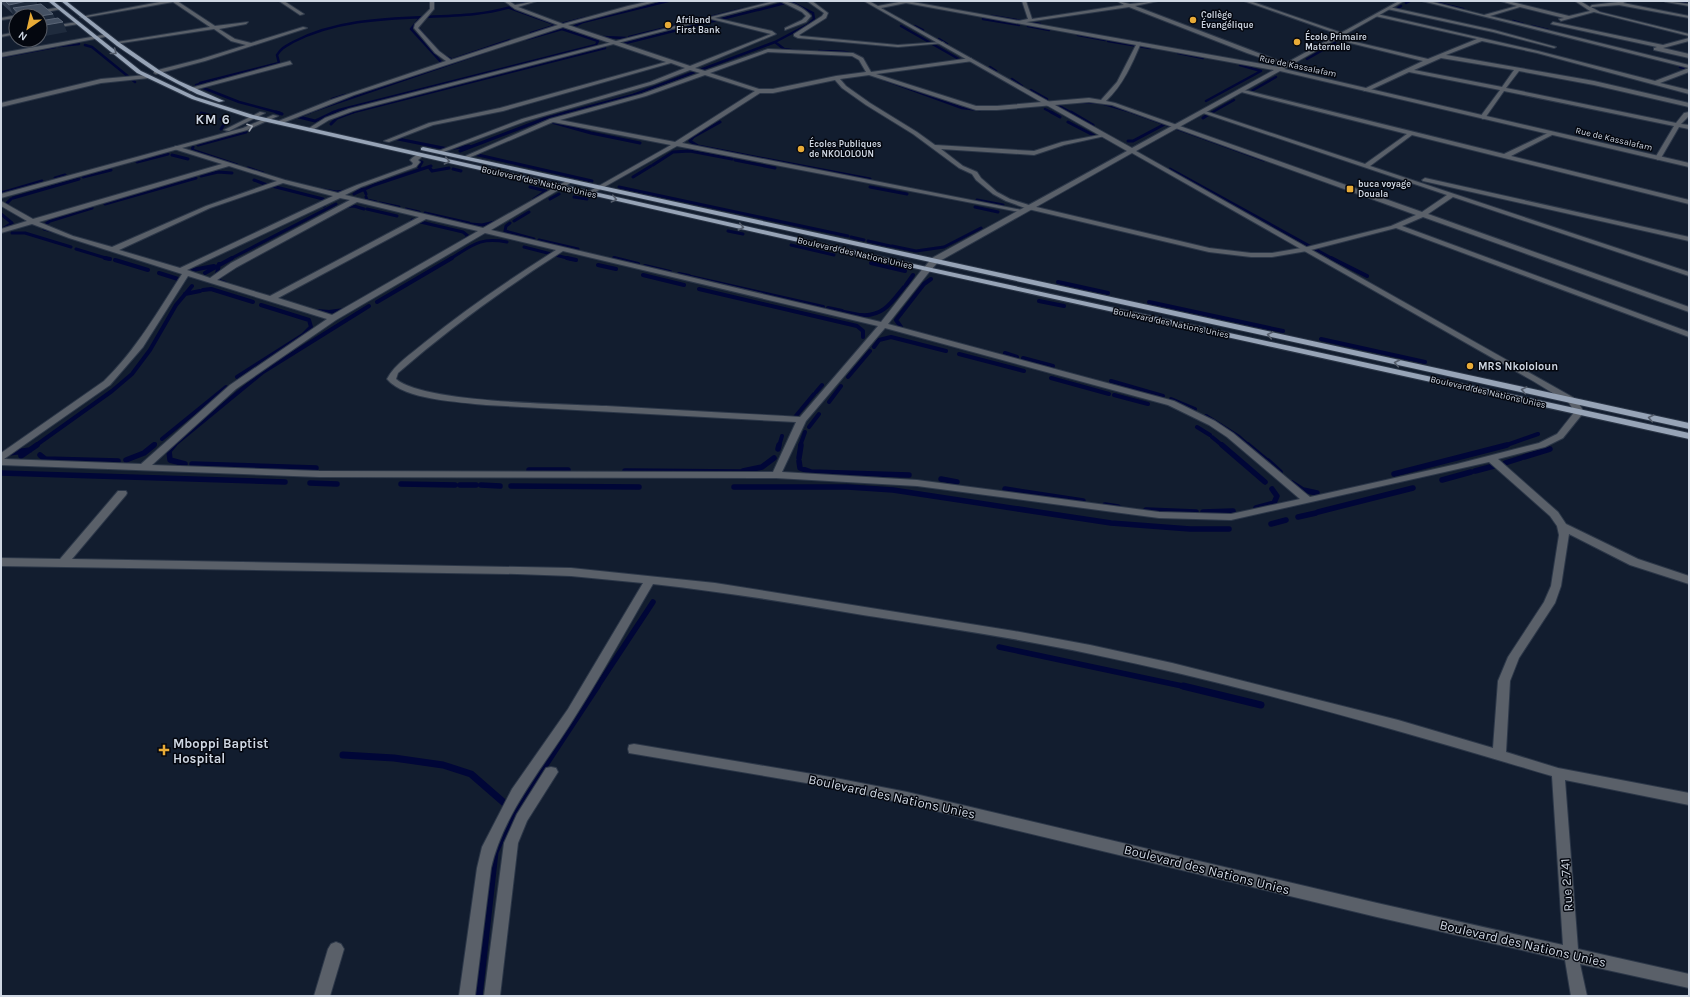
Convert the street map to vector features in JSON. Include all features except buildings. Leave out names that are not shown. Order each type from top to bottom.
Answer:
[{"type":"main road","name":"Boulevard des Nations Unies","points":[[50,1],[82,16],[156,72],[190,89],[228,104],[262,113],[276,120],[560,187],[1689,436]]},
{"type":"main road","name":"Boulevard des Nations Unies","points":[[61,5],[77,23],[147,76],[193,98],[252,117],[265,120],[287,119],[313,128],[439,152],[1689,426]]},
{"type":"main road","points":[[1420,368],[1420,377]]},
{"type":"street","points":[[82,16],[173,1],[233,40],[251,45]]},
{"type":"street","points":[[281,1],[302,14]]},
{"type":"street","points":[[432,1],[432,9],[417,25],[418,31],[437,52],[451,62]]},
{"type":"street","points":[[510,4],[524,1]]},
{"type":"street","points":[[510,4],[535,1]]},
{"type":"street","points":[[287,119],[451,62],[565,26],[658,1]]},
{"type":"street","points":[[313,128],[327,119],[351,110],[781,1],[808,14],[804,20],[787,29]]},
{"type":"street","points":[[809,1],[826,14],[824,17],[796,35],[797,36],[898,46],[942,43]]},
{"type":"street","points":[[1,462],[335,474],[776,475],[916,483],[1159,515],[1231,517],[1254,514],[1307,500],[1458,467],[1542,445],[1560,436],[1578,412],[1573,401],[1307,249],[866,1]]},
{"type":"street","points":[[1024,1],[1030,20]]},
{"type":"street","points":[[1119,1],[1287,65]]},
{"type":"street","points":[[1020,22],[1156,1]]},
{"type":"street","points":[[1246,1],[1343,34]]},
{"type":"street","points":[[776,475],[802,420],[936,260],[1402,1]]},
{"type":"street","points":[[1424,1],[1644,55],[1689,68]]},
{"type":"street","points":[[1503,1],[1520,4],[1567,18]]},
{"type":"street","points":[[1577,1],[1619,18],[1689,34]]},
{"type":"street","points":[[1581,1],[1593,8]]},
{"type":"street","points":[[1537,29],[1593,8],[1619,4],[1625,1]]},
{"type":"street","points":[[1666,1],[1687,4]]},
{"type":"street","points":[[878,7],[903,2]]},
{"type":"street","name":"Rue de Kassalafam","points":[[903,2],[1279,69],[1689,165]]},
{"type":"street","points":[[510,4],[565,26],[759,91],[773,91],[836,78],[971,60]]},
{"type":"street","points":[[1483,16],[1520,4]]},
{"type":"street","points":[[1619,4],[1689,17]]},
{"type":"street","points":[[1675,15],[1687,4]]},
{"type":"street","points":[[1,18],[61,5]]},
{"type":"street","points":[[1389,8],[1494,31],[1554,47]]},
{"type":"street","points":[[1377,15],[1538,52],[1689,92]]},
{"type":"street","points":[[439,152],[524,120],[639,87],[691,68],[774,34],[713,18]]},
{"type":"street","points":[[48,28],[77,23]]},
{"type":"street","points":[[117,43],[246,23]]},
{"type":"street","points":[[1553,23],[1689,56]]},
{"type":"street","points":[[156,72],[203,60],[305,28]]},
{"type":"street","points":[[1,56],[108,36]]},
{"type":"street","points":[[1336,38],[1428,61]]},
{"type":"street","points":[[1366,90],[1428,61],[1482,39]]},
{"type":"street","points":[[1565,43],[1577,39]]},
{"type":"street","points":[[1644,55],[1660,48],[1689,39]]},
{"type":"street","points":[[1103,102],[1112,94],[1122,78],[1138,43]]},
{"type":"street","points":[[1538,52],[1559,45]]},
{"type":"street","points":[[464,158],[552,120],[644,96],[763,51],[772,49],[853,55],[861,59],[870,74],[976,108],[997,108],[1046,102],[1089,100],[1103,102],[1176,126],[1689,310]]},
{"type":"street","points":[[1441,56],[1594,83],[1689,105]]},
{"type":"street","points":[[386,141],[431,124],[501,110],[670,62]]},
{"type":"street","points":[[190,89],[290,63]]},
{"type":"street","points":[[1655,83],[1689,68]]},
{"type":"street","points":[[1408,70],[1689,127]]},
{"type":"street","points":[[1484,117],[1517,70]]},
{"type":"street","points":[[1,105],[102,81],[147,76]]},
{"type":"street","points":[[836,78],[859,98],[915,133],[961,167],[975,173],[978,179],[995,193],[1008,200],[1030,208],[1209,250],[1262,255],[1284,254],[1307,249],[1396,226],[1422,215],[1452,195]]},
{"type":"street","points":[[590,193],[675,145],[759,91]]},
{"type":"street","points":[[1240,91],[1689,202]]},
{"type":"street","points":[[1203,112],[1689,274]]},
{"type":"street","points":[[207,139],[262,113]]},
{"type":"street","points":[[1658,158],[1677,125],[1688,114]]},
{"type":"street","points":[[1,196],[245,129],[265,120]]},
{"type":"street","points":[[552,120],[1022,212]]},
{"type":"street","points":[[1366,166],[1412,133]]},
{"type":"street","points":[[1506,156],[1552,133]]},
{"type":"street","points":[[934,147],[1034,153],[1062,144],[1103,135]]},
{"type":"street","points":[[176,148],[227,165],[339,196],[883,325],[1171,403],[1207,420],[1230,435],[1307,500]]},
{"type":"street","points":[[1,457],[107,383],[119,372],[183,272],[365,184],[414,166],[417,162],[413,160],[421,155]]},
{"type":"street","points":[[1,231],[227,165]]},
{"type":"street","points":[[1397,176],[1430,181],[1689,239]]},
{"type":"street","points":[[112,250],[208,207],[283,181]]},
{"type":"street","points":[[144,466],[233,387],[333,318],[486,231],[570,181]]},
{"type":"street","points":[[210,281],[240,262],[356,200]]},
{"type":"street","points":[[1,203],[33,222],[71,237],[333,318]]},
{"type":"street","points":[[271,299],[424,217]]},
{"type":"street","points":[[1396,226],[1689,335]]},
{"type":"street","points":[[562,250],[511,281],[440,332],[395,372],[390,379],[393,383],[397,386],[435,395],[486,402],[802,420]]},
{"type":"street","points":[[1491,458],[1530,490],[1554,514],[1562,526],[1564,535],[1556,586],[1549,603],[1514,657],[1504,681],[1499,755]]},
{"type":"street","points":[[63,563],[122,493]]},
{"type":"street","points":[[1562,526],[1634,562],[1689,580]]},
{"type":"street","points":[[1,562],[517,570],[571,572],[715,587],[777,596],[1090,649],[1172,667],[1383,722],[1558,773],[1689,799]]},
{"type":"street","points":[[467,996],[484,868],[489,847],[517,793],[572,712],[650,580]]},
{"type":"street","name":"Boulevard des Nations Unies","points":[[634,749],[907,798],[1689,982]]},
{"type":"street","points":[[492,996],[511,843],[522,818],[551,772]]},
{"type":"street","name":"Rue 2.741","points":[[1558,773],[1571,954],[1578,996]]},
{"type":"street","points":[[322,996],[336,949]]},
{"type":"waterway","points":[[200,83],[279,63],[277,55],[286,46],[314,33],[336,26],[382,19],[482,13],[531,1]]},
{"type":"waterway","points":[[578,29],[573,27],[583,22],[668,1]]},
{"type":"waterway","points":[[775,42],[809,24],[814,19],[813,13],[789,1]]},
{"type":"waterway","points":[[1406,3],[1410,1]]},
{"type":"waterway","points":[[1430,1],[1463,9]]},
{"type":"waterway","points":[[1678,1],[1685,2]]},
{"type":"waterway","points":[[758,10],[789,2]]},
{"type":"waterway","points":[[1395,10],[1401,6]]},
{"type":"waterway","points":[[510,8],[557,25],[531,33]]},
{"type":"waterway","points":[[629,37],[743,9]]},
{"type":"waterway","points":[[622,44],[757,10]]},
{"type":"waterway","points":[[1595,11],[1655,27]]},
{"type":"waterway","points":[[992,16],[1040,24]]},
{"type":"waterway","points":[[420,18],[411,29],[442,63],[436,65]]},
{"type":"waterway","points":[[556,22],[561,24],[585,18]]},
{"type":"waterway","points":[[983,19],[1019,25]]},
{"type":"waterway","points":[[1513,21],[1523,24]]},
{"type":"waterway","points":[[901,26],[964,62]]},
{"type":"waterway","points":[[915,26],[923,30]]},
{"type":"waterway","points":[[1028,26],[1049,30]]},
{"type":"waterway","points":[[1532,26],[1548,30]]},
{"type":"waterway","points":[[419,29],[441,54],[451,59]]},
{"type":"waterway","points":[[332,113],[596,45],[598,41],[562,29],[527,39]]},
{"type":"waterway","points":[[1078,35],[1105,40]]},
{"type":"waterway","points":[[603,37],[626,38]]},
{"type":"waterway","points":[[939,39],[947,44]]},
{"type":"waterway","points":[[454,59],[510,40]]},
{"type":"waterway","points":[[1108,41],[1150,48]]},
{"type":"waterway","points":[[565,113],[633,95],[775,42]]},
{"type":"waterway","points":[[775,42],[784,49],[797,51]]},
{"type":"waterway","points":[[1307,59],[1335,43]]},
{"type":"waterway","points":[[59,46],[79,44]]},
{"type":"waterway","points":[[85,45],[92,47],[135,82]]},
{"type":"waterway","points":[[1,57],[55,47]]},
{"type":"waterway","points":[[351,113],[605,48]]},
{"type":"waterway","points":[[819,51],[849,53],[860,57],[864,61]]},
{"type":"waterway","points":[[307,113],[485,52]]},
{"type":"waterway","points":[[1178,53],[1203,58]]},
{"type":"waterway","points":[[1206,101],[1261,71],[1240,65]]},
{"type":"waterway","points":[[990,67],[996,71]]},
{"type":"waterway","points":[[1680,67],[1689,69]]},
{"type":"waterway","points":[[1248,93],[1276,77]]},
{"type":"waterway","points":[[1012,79],[1022,86]]},
{"type":"waterway","points":[[885,80],[962,108],[980,110]]},
{"type":"waterway","points":[[204,83],[196,85],[239,102],[280,113]]},
{"type":"waterway","points":[[1031,90],[1047,99]]},
{"type":"waterway","points":[[332,99],[345,95]]},
{"type":"waterway","points":[[1211,113],[1234,100]]},
{"type":"waterway","points":[[1080,102],[1101,103],[1134,113]]},
{"type":"waterway","points":[[1054,103],[1072,113]]},
{"type":"waterway","points":[[1045,109],[1051,112]]},
{"type":"waterway","points":[[276,112],[282,114]]},
{"type":"waterway","points":[[302,115],[310,112]]},
{"type":"waterway","points":[[299,117],[315,121],[334,112]]},
{"type":"waterway","points":[[460,151],[544,119],[569,112]]},
{"type":"waterway","points":[[1051,112],[1060,117]]},
{"type":"waterway","points":[[1071,112],[1093,125]]},
{"type":"waterway","points":[[201,113],[209,115]]},
{"type":"waterway","points":[[331,124],[337,118],[351,113]]},
{"type":"waterway","points":[[1134,113],[1165,124]]},
{"type":"waterway","points":[[1203,118],[1209,114]]},
{"type":"waterway","points":[[221,119],[225,123],[221,129]]},
{"type":"waterway","points":[[548,121],[591,133],[640,143]]},
{"type":"waterway","points":[[720,122],[693,137],[690,141],[698,146],[870,179]]},
{"type":"waterway","points":[[1068,122],[1095,136]]},
{"type":"waterway","points":[[1128,141],[1133,141],[1165,124]]},
{"type":"waterway","points":[[1165,124],[1264,160]]},
{"type":"waterway","points":[[198,145],[246,132]]},
{"type":"waterway","points":[[398,139],[448,149],[469,146]]},
{"type":"waterway","points":[[193,147],[192,150],[237,165]]},
{"type":"waterway","points":[[653,165],[673,152],[690,151],[732,159]]},
{"type":"waterway","points":[[137,162],[168,154]]},
{"type":"waterway","points":[[474,154],[592,181]]},
{"type":"waterway","points":[[172,155],[188,159]]},
{"type":"waterway","points":[[735,160],[775,168]]},
{"type":"waterway","points":[[414,161],[422,162],[419,167],[421,169]]},
{"type":"waterway","points":[[364,189],[431,166]]},
{"type":"waterway","points":[[633,177],[651,166]]},
{"type":"waterway","points":[[429,167],[432,171],[449,168]]},
{"type":"waterway","points":[[248,168],[263,173]]},
{"type":"waterway","points":[[453,169],[461,171]]},
{"type":"waterway","points":[[1170,169],[1333,259]]},
{"type":"waterway","points":[[83,177],[111,170]]},
{"type":"waterway","points":[[201,176],[218,172],[232,173]]},
{"type":"waterway","points":[[55,178],[65,175]]},
{"type":"waterway","points":[[105,204],[196,178]]},
{"type":"waterway","points":[[13,198],[79,179]]},
{"type":"waterway","points":[[254,180],[267,185]]},
{"type":"waterway","points":[[1,193],[42,181]]},
{"type":"waterway","points":[[272,186],[323,199],[324,206]]},
{"type":"waterway","points":[[530,187],[546,191],[534,199]]},
{"type":"waterway","points":[[619,187],[848,236]]},
{"type":"waterway","points":[[870,187],[907,194]]},
{"type":"waterway","points":[[324,190],[336,192],[364,189]]},
{"type":"waterway","points":[[354,194],[364,189]]},
{"type":"waterway","points":[[364,189],[366,194]]},
{"type":"waterway","points":[[550,199],[559,194]]},
{"type":"waterway","points":[[366,197],[367,200],[376,202]]},
{"type":"waterway","points":[[574,197],[587,199]]},
{"type":"waterway","points":[[7,203],[11,199]]},
{"type":"waterway","points":[[977,200],[1003,205]]},
{"type":"waterway","points":[[380,203],[399,207]]},
{"type":"waterway","points":[[230,259],[336,204]]},
{"type":"waterway","points":[[343,207],[354,206],[364,209]]},
{"type":"waterway","points":[[975,207],[998,212]]},
{"type":"waterway","points":[[52,231],[44,229],[43,226],[50,221],[92,208]]},
{"type":"waterway","points":[[367,209],[397,216]]},
{"type":"waterway","points":[[406,209],[419,212]]},
{"type":"waterway","points":[[514,221],[529,212]]},
{"type":"waterway","points":[[425,213],[469,223]]},
{"type":"waterway","points":[[1,214],[12,223],[1,230]]},
{"type":"waterway","points":[[412,220],[463,232],[468,236],[463,241]]},
{"type":"waterway","points":[[471,224],[482,225],[495,222]]},
{"type":"waterway","points":[[510,223],[506,226],[505,231],[534,239]]},
{"type":"waterway","points":[[892,246],[916,251],[944,247],[981,228]]},
{"type":"waterway","points":[[728,231],[743,234]]},
{"type":"waterway","points":[[12,233],[25,233],[71,247]]},
{"type":"waterway","points":[[851,237],[864,240]]},
{"type":"waterway","points":[[539,240],[578,249]]},
{"type":"waterway","points":[[450,259],[471,246],[483,241],[507,242]]},
{"type":"waterway","points":[[868,241],[890,246]]},
{"type":"waterway","points":[[791,245],[834,255]]},
{"type":"waterway","points":[[524,247],[568,258]]},
{"type":"waterway","points":[[76,249],[107,258]]},
{"type":"waterway","points":[[219,265],[232,258]]},
{"type":"waterway","points":[[377,302],[452,258]]},
{"type":"waterway","points":[[568,258],[576,260]]},
{"type":"waterway","points":[[617,259],[614,258],[638,264]]},
{"type":"waterway","points":[[1333,259],[1367,276]]},
{"type":"waterway","points":[[115,260],[148,270]]},
{"type":"waterway","points":[[871,263],[905,271]]},
{"type":"waterway","points":[[205,273],[219,265]]},
{"type":"waterway","points":[[219,265],[217,274],[219,281],[225,283]]},
{"type":"waterway","points":[[598,265],[616,269]]},
{"type":"waterway","points":[[183,270],[187,271],[214,266]]},
{"type":"waterway","points":[[645,266],[670,272]]},
{"type":"waterway","points":[[159,273],[178,279],[179,283]]},
{"type":"waterway","points":[[679,274],[689,276]]},
{"type":"waterway","points":[[643,275],[684,285]]},
{"type":"waterway","points":[[906,285],[913,275]]},
{"type":"waterway","points":[[691,277],[823,307]]},
{"type":"waterway","points":[[901,327],[896,320],[924,284],[931,279]]},
{"type":"waterway","points":[[1058,282],[1108,293]]},
{"type":"waterway","points":[[185,294],[192,286]]},
{"type":"waterway","points":[[861,315],[875,314],[881,311],[891,303],[904,287]]},
{"type":"waterway","points":[[203,290],[211,289],[253,302]]},
{"type":"waterway","points":[[699,289],[857,326],[863,331],[863,337]]},
{"type":"waterway","points":[[185,294],[200,291]]},
{"type":"waterway","points":[[35,446],[112,391],[132,374],[150,350],[176,305],[185,294]]},
{"type":"waterway","points":[[1039,301],[1064,306]]},
{"type":"waterway","points":[[1149,302],[1283,331]]},
{"type":"waterway","points":[[237,377],[303,335],[311,327],[309,320],[261,305]]},
{"type":"waterway","points":[[174,446],[263,372],[369,306]]},
{"type":"waterway","points":[[828,308],[842,311]]},
{"type":"waterway","points":[[317,311],[329,312],[344,310]]},
{"type":"waterway","points":[[844,312],[859,315]]},
{"type":"waterway","points":[[874,347],[879,340],[891,337],[946,351]]},
{"type":"waterway","points":[[1321,339],[1425,362]]},
{"type":"waterway","points":[[848,377],[870,351]]},
{"type":"waterway","points":[[1005,353],[1017,357]]},
{"type":"waterway","points":[[959,354],[1024,371]]},
{"type":"waterway","points":[[1023,358],[1053,366]]},
{"type":"waterway","points":[[1051,378],[1109,394]]},
{"type":"waterway","points":[[1111,381],[1163,396]]},
{"type":"waterway","points":[[816,392],[822,385]]},
{"type":"waterway","points":[[829,402],[841,386]]},
{"type":"waterway","points":[[162,439],[226,387]]},
{"type":"waterway","points":[[795,417],[814,394]]},
{"type":"waterway","points":[[1114,395],[1148,404]]},
{"type":"waterway","points":[[1171,399],[1195,409]]},
{"type":"waterway","points":[[809,427],[819,414]]},
{"type":"waterway","points":[[1206,416],[1239,437],[1249,446]]},
{"type":"waterway","points":[[1197,427],[1210,435]]},
{"type":"waterway","points":[[800,446],[805,432]]},
{"type":"waterway","points":[[1506,445],[1538,434]]},
{"type":"waterway","points":[[779,446],[782,436]]},
{"type":"waterway","points":[[1212,437],[1223,446]]},
{"type":"waterway","points":[[30,450],[37,445]]},
{"type":"waterway","points":[[126,460],[144,453],[154,445]]},
{"type":"waterway","points":[[778,449],[779,445]]},
{"type":"waterway","points":[[799,458],[801,445]]},
{"type":"waterway","points":[[1222,445],[1265,482]]},
{"type":"waterway","points":[[1248,445],[1266,460]]},
{"type":"waterway","points":[[1394,474],[1506,445]]},
{"type":"waterway","points":[[174,446],[169,451],[170,460],[185,464]]},
{"type":"waterway","points":[[1524,457],[1550,449]]},
{"type":"waterway","points":[[9,453],[30,450]]},
{"type":"waterway","points":[[21,456],[30,450]]},
{"type":"waterway","points":[[40,455],[45,459],[118,461]]},
{"type":"waterway","points":[[743,471],[762,467],[774,458]]},
{"type":"waterway","points":[[1505,463],[1521,458]]},
{"type":"waterway","points":[[799,461],[800,468],[811,472],[909,475]]},
{"type":"waterway","points":[[1268,461],[1280,472]]},
{"type":"waterway","points":[[192,464],[316,468]]},
{"type":"waterway","points":[[1475,471],[1494,466]]},
{"type":"waterway","points":[[529,470],[568,470]]},
{"type":"waterway","points":[[625,471],[740,472]]},
{"type":"waterway","points":[[1442,480],[1471,472]]},
{"type":"waterway","points":[[1,473],[285,482]]},
{"type":"waterway","points":[[941,479],[957,482]]},
{"type":"waterway","points":[[310,483],[337,484]]},
{"type":"waterway","points":[[1292,483],[1303,490],[1317,493]]},
{"type":"waterway","points":[[401,484],[455,485]]},
{"type":"waterway","points":[[460,485],[476,485]]},
{"type":"waterway","points":[[481,485],[500,486]]},
{"type":"waterway","points":[[511,486],[639,487]]},
{"type":"waterway","points":[[734,487],[848,487],[893,490],[1111,523],[1190,529],[1229,529]]},
{"type":"waterway","points":[[1318,512],[1413,488]]},
{"type":"waterway","points":[[1005,489],[1083,501]]},
{"type":"waterway","points":[[1256,508],[1274,503],[1277,496],[1272,489]]},
{"type":"waterway","points":[[1105,505],[1118,507]]},
{"type":"waterway","points":[[1146,510],[1196,512]]},
{"type":"waterway","points":[[1203,512],[1233,511]]},
{"type":"waterway","points":[[1298,517],[1316,513]]},
{"type":"waterway","points":[[1271,524],[1286,520]]},
{"type":"waterway","points":[[597,687],[653,602]]},
{"type":"waterway","points":[[999,647],[1187,687]]},
{"type":"waterway","points":[[479,996],[495,852],[514,812],[597,686]]},
{"type":"waterway","points":[[1183,686],[1261,705]]},
{"type":"waterway","points":[[343,755],[394,758],[443,765],[471,774],[509,807]]},
{"type":"place","name":"Collège Évangélique","points":[[1193,20]]},
{"type":"place","name":"Afriland First Bank","points":[[668,25]]},
{"type":"place","name":"École Primaire Maternelle","points":[[1297,42]]},
{"type":"place","name":"Écoles Publiques de NKOLOLOUN","points":[[801,149]]},
{"type":"place","name":"buca voyage Douala","points":[[1350,189]]},
{"type":"place","name":"MRS Nkololoun","points":[[1470,366]]},
{"type":"place","name":"Mboppi Baptist Hospital","points":[[164,750]]},
{"type":"district","name":"KM 6","points":[[213,119]]}]
